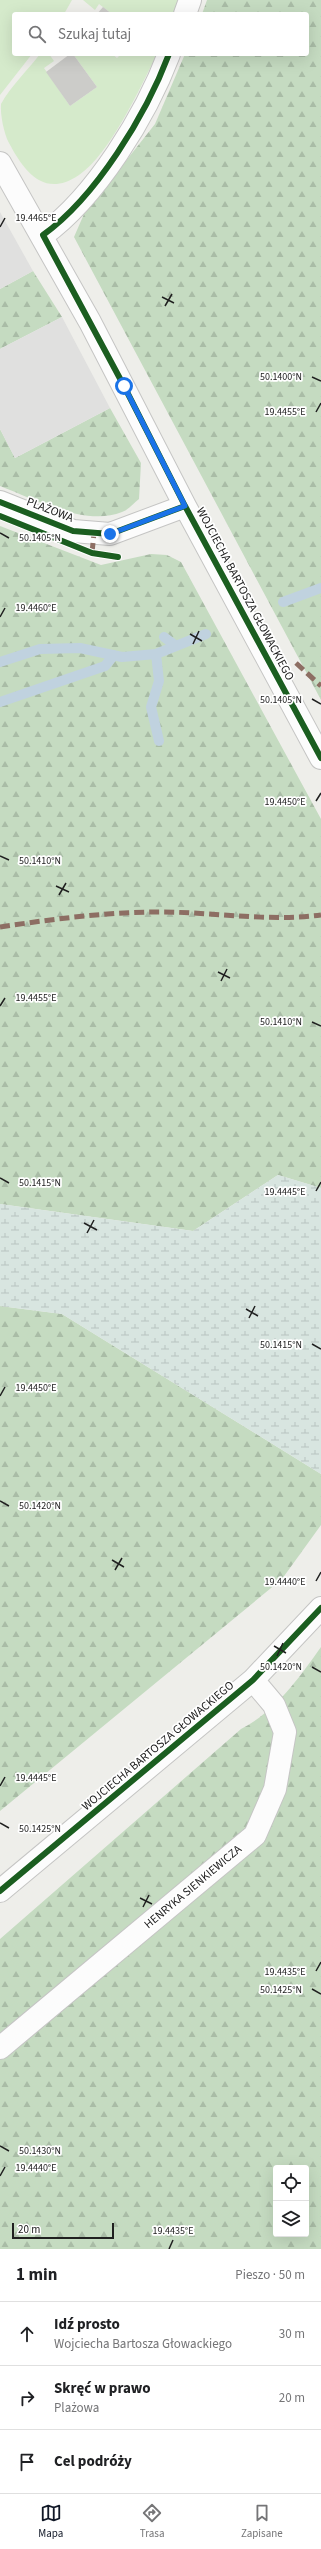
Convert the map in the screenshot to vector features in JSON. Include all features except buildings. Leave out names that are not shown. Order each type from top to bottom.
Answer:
[{"type":"street","points":[[186,12],[190,0]]},
{"type":"street","points":[[43,235],[58,224],[87,193],[142,115],[168,56]]},
{"type":"street","name":"WOJCIECHA BARTOSZA GŁOWACKIEGO","points":[[0,163],[43,235],[124,386],[185,506],[321,758]]},
{"type":"street","name":"PLAŻOWA","points":[[0,502],[73,531],[110,534],[185,506]]},
{"type":"street","name":"WOJCIECHA BARTOSZA GŁOWACKIEGO","points":[[0,1891],[253,1680],[321,1608]]},
{"type":"street","name":"HENRYKA SIENKIEWICZA","points":[[0,2048],[255,1835],[275,1788],[285,1732],[274,1705],[253,1680]]},
{"type":"green space","points":[[0,0],[72,0],[65,12],[12,12],[12,56],[30,56],[0,95]]},
{"type":"green space","points":[[83,0],[180,0],[175,12],[109,12],[99,4],[95,10]]},
{"type":"green space","points":[[207,0],[321,0],[321,700],[74,237],[84,214],[155,124],[184,56],[309,56],[309,12],[203,12]]},
{"type":"green space","points":[[38,56],[50,56],[54,61],[44,68],[70,106],[97,87],[74,56],[114,56],[117,58],[119,56],[156,56],[133,102],[102,152],[91,165],[79,175],[67,182],[55,184],[45,183],[36,178],[21,163],[7,139],[1,113],[1,104],[15,84]]},
{"type":"green space","points":[[33,271],[62,317],[0,349],[0,289]]},
{"type":"green space","points":[[110,408],[141,463],[139,499],[126,510],[108,516],[76,514],[60,510],[0,486],[0,429],[15,458]]},
{"type":"green space","points":[[0,526],[101,565],[151,554],[167,555],[181,562],[321,819],[321,1188],[278,1175],[193,1231],[0,1204]]},
{"type":"green space","points":[[278,1175],[321,1188],[321,1474],[62,1314],[0,1306],[0,1204],[193,1231]]},
{"type":"green space","points":[[0,1306],[62,1314],[321,1474],[321,1525],[282,1579],[0,1811]]},
{"type":"green space","points":[[321,1647],[321,2249],[0,2249],[0,1939],[241,1729],[254,1722],[265,1713],[295,1682]]},
{"type":"shaded area","points":[[0,212],[33,271],[0,289]]},
{"type":"shaded area","points":[[62,317],[110,408],[15,458],[0,429],[0,349]]},
{"type":"waterway","points":[[283,602],[321,588]]},
{"type":"waterway","points":[[0,662],[40,649],[80,648],[122,657],[156,654],[206,634]]},
{"type":"waterway","points":[[164,637],[176,646]]},
{"type":"waterway","points":[[156,654],[159,681],[151,707],[159,741]]},
{"type":"waterway","points":[[0,702],[105,666],[114,655]]},
{"type":"marked path","points":[[92,553],[94,533]]},
{"type":"marked path","points":[[296,663],[321,686]]},
{"type":"marked path","points":[[0,927],[80,916],[140,912],[180,912],[261,917],[301,917],[321,915]]},
{"type":"cycle path","points":[[168,56],[147,103],[117,153],[82,199],[63,219],[43,235],[124,386],[185,506],[321,758]]},
{"type":"cycle path","points":[[0,502],[73,531],[110,534],[185,506]]},
{"type":"cycle path","points":[[0,516],[92,553],[118,557]]},
{"type":"cycle path","points":[[0,1891],[253,1680],[321,1608]]},
{"type":"route","points":[[110,534],[151,521],[185,506],[124,386]]}]
